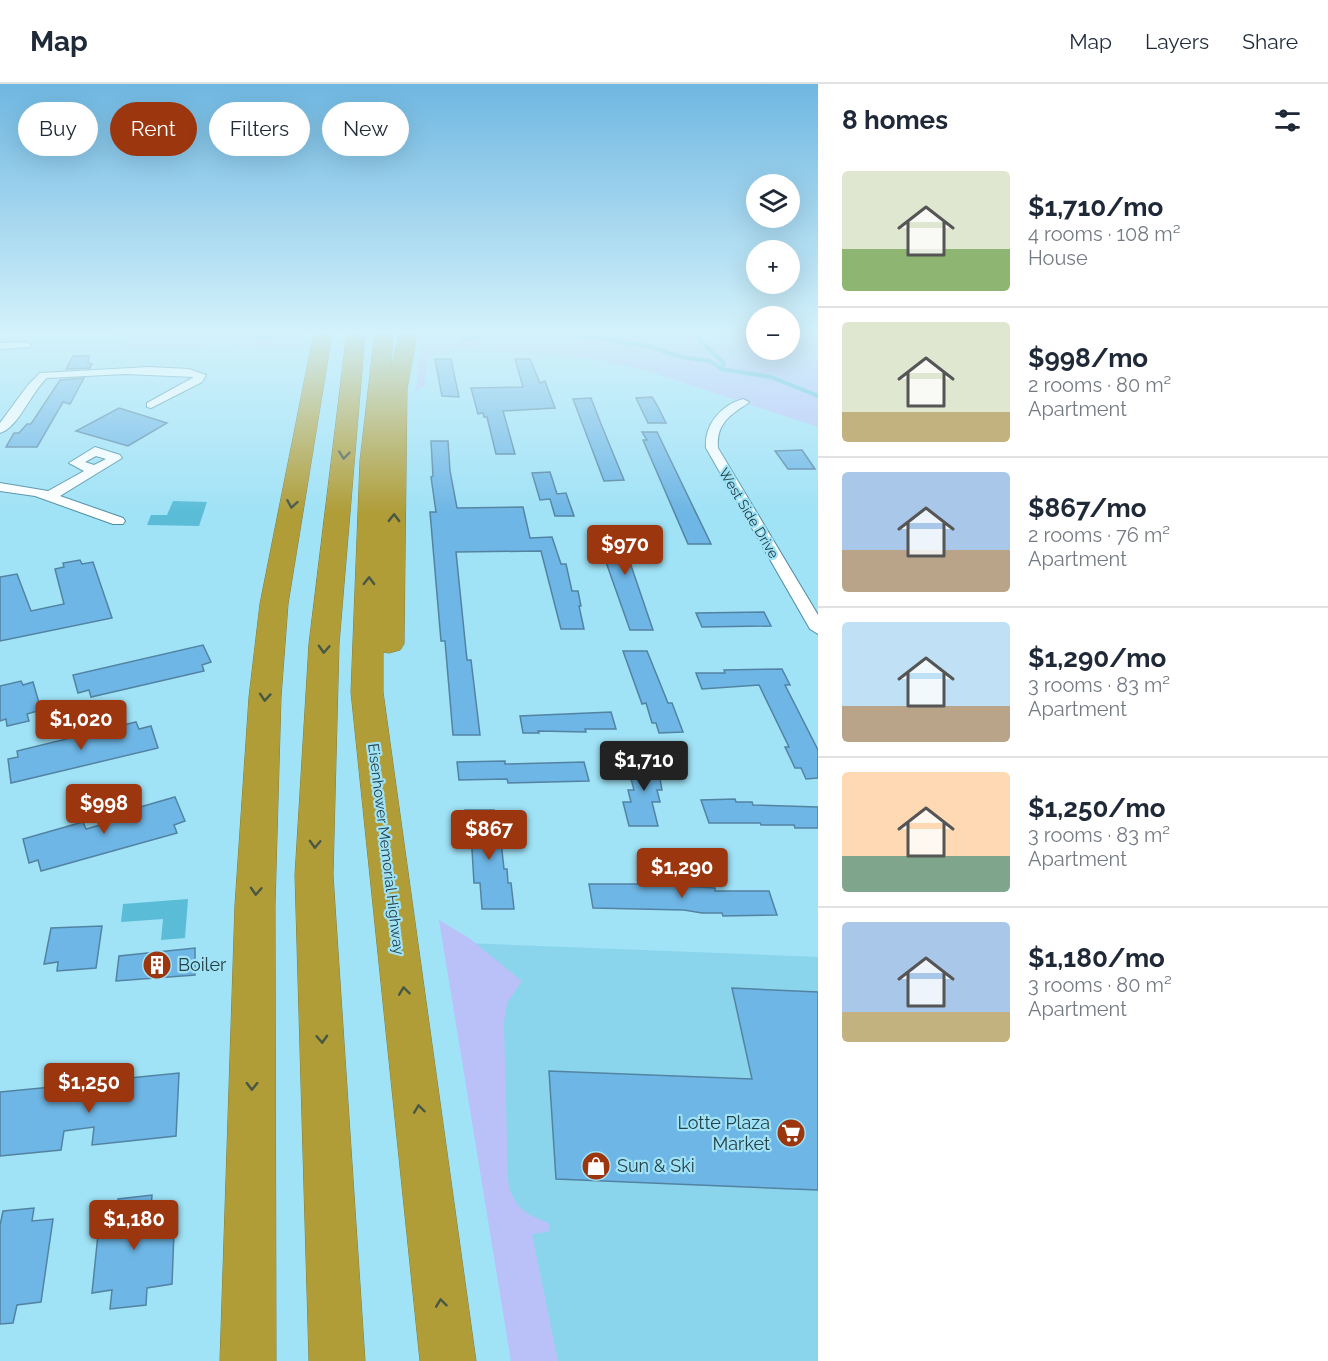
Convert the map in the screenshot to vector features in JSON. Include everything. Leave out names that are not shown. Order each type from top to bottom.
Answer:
[{"type":"highway","points":[[249,1352],[255,905],[265,697],[274,604],[311,394]]},
{"type":"highway","points":[[337,1361],[314,875],[324,644],[350,394]]},
{"type":"highway","name":"Eisenhower Memorial Highway","points":[[378,394],[372,461],[367,692],[448,1361]]},
{"type":"highway","points":[[381,807],[392,588],[397,394]]},
{"type":"street","points":[[0,429],[16,412],[28,394]]},
{"type":"street","points":[[151,405],[172,394]]},
{"type":"street","name":"West Side Drive","points":[[742,402],[722,416],[714,425],[710,439],[712,448],[818,629]]},
{"type":"street","points":[[48,496],[95,470]]},
{"type":"street","points":[[0,487],[21,489],[48,496],[118,521]]},
{"type":"shaded area","points":[[717,394],[818,394],[818,427]]},
{"type":"shaded area","points":[[173,501],[207,502],[199,526],[147,525],[151,515],[167,515]]},
{"type":"shaded area","points":[[188,899],[185,938],[161,940],[163,919],[121,922],[123,904]]},
{"type":"shaded area","points":[[439,920],[469,938],[522,981],[507,1003],[504,1023],[508,1180],[513,1197],[519,1206],[550,1225],[548,1232],[532,1234],[558,1361],[511,1361]]},
{"type":"shaded area","points":[[463,943],[818,957],[818,1361],[543,1361],[483,1086]]},
{"type":"building","points":[[51,394],[76,394],[70,404],[63,402],[37,447],[6,447],[14,433],[19,433],[27,424],[31,424]]},
{"type":"building","points":[[442,394],[458,394],[459,397],[442,396]]},
{"type":"building","points":[[473,394],[550,394],[555,408],[503,411],[515,454],[496,454],[487,417],[484,417],[483,413],[478,414]]},
{"type":"building","points":[[652,397],[666,423],[648,423],[636,398]]},
{"type":"building","points":[[591,398],[624,480],[604,481],[573,399]]},
{"type":"building","points":[[119,408],[167,423],[128,446],[76,431]]},
{"type":"building","points":[[642,432],[657,432],[711,544],[688,544],[643,440],[647,440]]},
{"type":"building","points":[[431,441],[448,441],[450,471],[457,508],[523,507],[530,538],[552,537],[561,564],[566,564],[572,591],[578,591],[581,606],[579,606],[584,629],[561,629],[541,551],[456,552],[467,660],[471,660],[480,735],[453,735],[445,641],[441,641],[430,512],[436,512],[431,477],[433,476]]},
{"type":"building","points":[[802,450],[815,469],[788,469],[775,451]]},
{"type":"building","points":[[550,472],[557,494],[566,493],[574,516],[555,516],[550,499],[540,500],[532,473]]},
{"type":"building","points":[[595,531],[637,532],[642,545],[624,545],[653,630],[630,630]]},
{"type":"building","points":[[80,560],[82,564],[93,562],[112,618],[0,641],[0,577],[17,574],[31,611],[64,604],[55,569],[64,567],[63,563]]},
{"type":"building","points":[[764,612],[771,626],[702,627],[696,613]]},
{"type":"building","points":[[203,645],[211,662],[202,665],[204,671],[91,697],[89,690],[78,693],[73,675]]},
{"type":"building","points":[[623,651],[647,651],[668,703],[672,703],[683,732],[659,733],[656,723],[652,723],[646,703],[642,704]]},
{"type":"building","points":[[782,669],[790,685],[785,685],[818,750],[818,778],[806,779],[801,768],[795,768],[785,747],[789,747],[759,685],[702,689],[696,673]]},
{"type":"building","points":[[21,681],[23,685],[33,682],[41,710],[27,714],[29,721],[7,726],[6,719],[0,721],[0,686]]},
{"type":"building","points":[[611,712],[616,729],[585,729],[586,732],[523,733],[520,716]]},
{"type":"building","points":[[136,722],[139,729],[151,726],[158,748],[11,783],[8,759],[18,757],[17,751]]},
{"type":"building","points":[[629,757],[657,757],[662,790],[657,790],[660,802],[652,802],[658,826],[629,826],[623,802],[631,802],[628,790],[634,790]]},
{"type":"building","points":[[505,761],[505,764],[584,762],[589,781],[508,783],[507,779],[459,780],[457,762]]},
{"type":"building","points":[[175,797],[185,821],[174,825],[177,833],[41,871],[38,860],[29,863],[23,839],[83,822],[86,829],[111,822],[109,816]]},
{"type":"building","points":[[735,799],[736,802],[752,802],[753,805],[818,807],[818,828],[795,828],[794,825],[761,825],[760,823],[709,823],[701,800]]},
{"type":"building","points":[[465,810],[494,810],[496,832],[500,832],[504,869],[507,869],[508,883],[511,883],[514,909],[482,909],[480,883],[474,883],[471,833],[467,832]]},
{"type":"building","points":[[589,884],[715,888],[715,891],[769,891],[777,915],[723,916],[722,913],[684,910],[593,908]]},
{"type":"building","points":[[102,926],[96,968],[57,971],[58,962],[44,964],[51,928]]},
{"type":"building","name":"Boiler","points":[[195,948],[195,975],[116,981],[119,956]]},
{"type":"building","points":[[732,988],[818,992],[818,1190],[556,1179],[549,1071],[752,1079]]},
{"type":"building","points":[[179,1073],[176,1136],[92,1145],[94,1127],[64,1131],[61,1150],[0,1156],[0,1092],[72,1085],[70,1100],[97,1097],[99,1081]]},
{"type":"building","points":[[152,1195],[151,1208],[175,1205],[172,1284],[147,1288],[146,1305],[110,1309],[112,1290],[92,1293],[100,1215],[117,1213],[118,1199]]},
{"type":"building","points":[[34,1208],[32,1221],[53,1219],[41,1302],[17,1305],[13,1323],[0,1324],[0,1225],[3,1211]]},
{"type":"waterway","points":[[812,394],[818,396]]},
{"type":"place","name":"Boiler","points":[[157,965]]},
{"type":"place","name":"Lotte Plaza Market","points":[[791,1133]]},
{"type":"place","name":"Sun & Ski","points":[[596,1166]]}]
